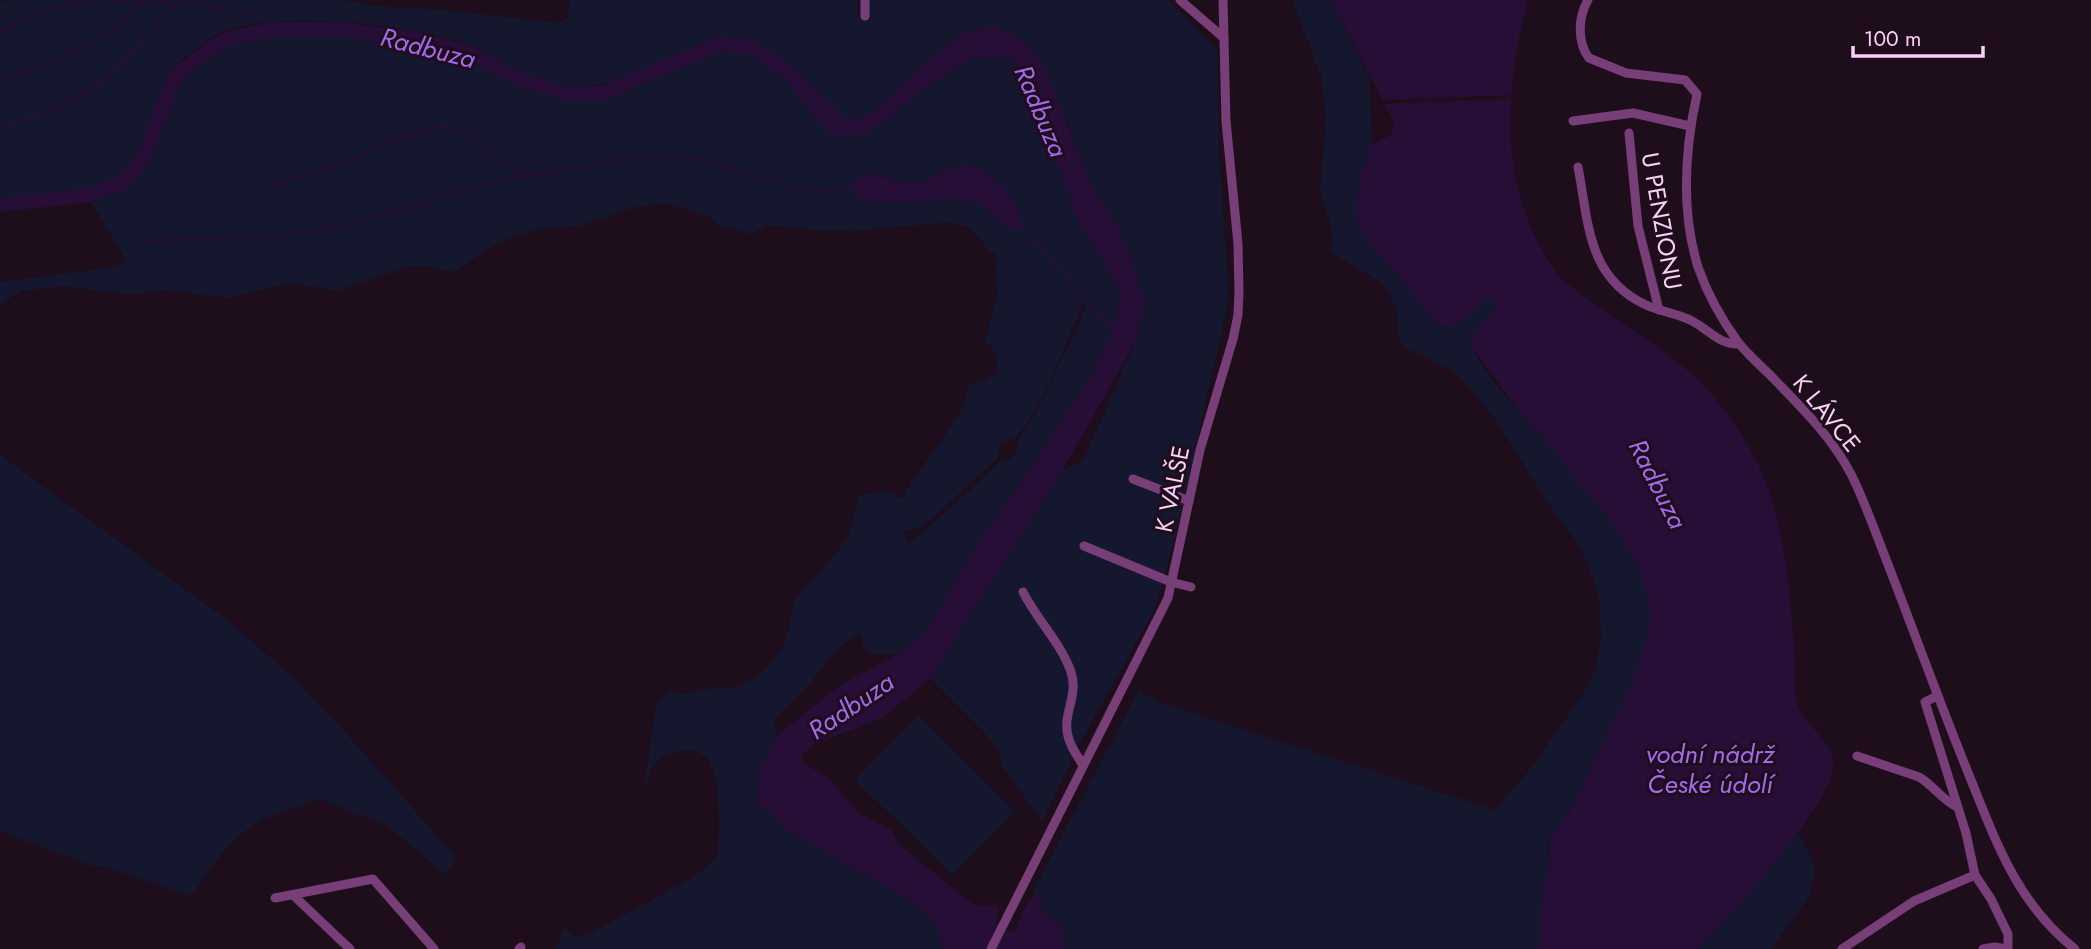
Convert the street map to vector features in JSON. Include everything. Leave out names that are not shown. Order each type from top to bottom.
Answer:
[{"type":"street","points":[[865,0],[865,16]]},
{"type":"street","points":[[1180,0],[1224,37]]},
{"type":"street","name":"K VALŠE","points":[[991,949],[1168,598],[1200,450],[1233,339],[1238,316],[1238,244],[1226,121],[1223,0]]},
{"type":"street","name":"K LÁVCE","points":[[1588,0],[1583,10],[1581,31],[1582,45],[1589,58],[1626,73],[1685,80],[1697,94],[1690,126],[1687,194],[1690,230],[1698,267],[1739,344],[1809,414],[1832,442],[1852,476],[1904,604],[1937,696],[2011,874],[2030,904],[2075,949]]},
{"type":"street","points":[[1573,121],[1633,113],[1690,126]]},
{"type":"street","name":"U PENZIONU","points":[[1629,133],[1638,226],[1659,310],[1692,321],[1725,342],[1739,344]]},
{"type":"street","points":[[1578,167],[1599,262],[1619,288],[1659,310]]},
{"type":"street","points":[[1133,479],[1189,501]]},
{"type":"street","points":[[1084,546],[1171,582],[1191,587]]},
{"type":"street","points":[[1023,592],[1071,671],[1073,702],[1067,720],[1067,734],[1083,765]]},
{"type":"street","points":[[1937,696],[1925,702],[1966,833],[1975,875],[1991,899],[2008,934],[2008,949],[1983,949]]},
{"type":"street","points":[[1857,756],[1919,777],[1943,800],[1956,807]]},
{"type":"street","points":[[1842,949],[1914,901],[1975,875]]},
{"type":"street","points":[[275,898],[373,879],[434,949]]},
{"type":"street","points":[[293,895],[350,949]]},
{"type":"shaded area","points":[[8,0],[344,0],[375,6],[431,9],[558,23],[568,18],[569,0],[857,0],[859,22],[860,0],[1168,0],[1217,50],[1219,151],[1229,298],[1176,534],[1155,609],[1080,742],[1042,821],[1004,768],[1000,754],[986,734],[930,678],[1062,471],[1083,461],[1136,341],[1145,300],[1119,229],[1090,183],[1063,112],[1026,43],[996,26],[963,33],[874,112],[858,120],[845,120],[793,67],[721,36],[624,77],[572,88],[516,70],[475,47],[420,32],[350,22],[280,21],[249,24],[218,34],[176,65],[162,88],[141,145],[127,169],[119,176],[106,183],[76,191],[0,198],[0,3]]},
{"type":"shaded area","points":[[1292,0],[1331,0],[1369,77],[1372,144],[1362,172],[1355,210],[1369,244],[1403,280],[1438,325],[1445,327],[1463,321],[1486,298],[1496,301],[1496,309],[1470,337],[1472,347],[1513,405],[1544,437],[1560,425],[1637,565],[1648,593],[1651,616],[1645,649],[1623,704],[1581,790],[1548,845],[1550,861],[1542,895],[1541,935],[1537,949],[1065,949],[1058,920],[1043,912],[1033,897],[1031,900],[1036,885],[1139,690],[1160,703],[1495,810],[1531,768],[1585,691],[1597,663],[1601,639],[1600,603],[1581,548],[1552,509],[1494,417],[1465,383],[1450,369],[1404,346],[1399,339],[1396,308],[1387,290],[1379,281],[1332,253],[1331,226],[1320,191],[1326,117],[1321,76]]},
{"type":"shaded area","points":[[276,36],[339,36],[417,46],[470,60],[510,83],[603,100],[722,51],[752,55],[784,78],[816,118],[882,125],[914,95],[967,60],[1007,56],[1029,79],[1075,214],[1120,289],[1118,316],[1095,370],[979,541],[931,625],[905,650],[897,654],[873,654],[864,648],[860,632],[838,648],[807,687],[775,719],[776,739],[759,772],[758,806],[772,813],[788,831],[917,904],[938,927],[943,949],[555,949],[565,927],[574,936],[587,935],[691,879],[715,860],[719,824],[718,793],[712,768],[705,757],[692,750],[666,754],[656,763],[644,786],[657,702],[669,692],[690,694],[705,689],[737,687],[754,679],[770,665],[786,641],[795,599],[831,560],[848,536],[860,496],[884,491],[903,499],[949,430],[969,385],[995,375],[996,356],[985,340],[997,295],[997,251],[990,253],[970,228],[951,222],[853,231],[767,225],[751,234],[718,224],[706,215],[672,204],[659,204],[635,207],[579,226],[540,229],[515,236],[487,249],[455,272],[427,266],[407,267],[336,291],[299,284],[277,286],[231,298],[161,290],[120,294],[63,286],[22,291],[0,304],[0,282],[115,267],[126,261],[91,202],[130,187],[150,159],[180,83],[204,61],[229,45]],"holes":[[[950,168],[994,178],[1019,212],[1022,225],[1019,229],[990,209],[971,201],[942,199],[883,202],[855,195],[863,176],[869,174],[913,183]],[[1081,302],[1087,307],[1035,415],[1019,438],[1014,456],[1000,461],[909,544],[904,532],[922,527],[998,458],[997,450],[1000,444],[1015,437],[1023,429],[1051,378],[1081,310]]]},
{"type":"shaded area","points":[[0,455],[230,622],[293,678],[457,858],[445,875],[388,826],[319,799],[270,816],[244,832],[222,854],[191,896],[111,869],[87,864],[0,831]]},
{"type":"shaded area","points":[[918,716],[1015,811],[953,875],[855,780]]},
{"type":"shaded area","points":[[1798,832],[1810,854],[1814,879],[1806,901],[1772,949],[1699,949]]},
{"type":"water","name":"vodní nádrž České údolí","points":[[1331,0],[1528,0],[1515,60],[1510,122],[1517,183],[1537,240],[1547,259],[1569,285],[1685,368],[1702,384],[1718,402],[1753,454],[1771,496],[1787,573],[1797,702],[1803,716],[1827,745],[1833,760],[1830,778],[1819,802],[1801,829],[1699,949],[1537,949],[1541,935],[1542,895],[1550,861],[1549,839],[1581,790],[1632,683],[1648,634],[1651,616],[1649,598],[1637,565],[1614,525],[1575,481],[1557,452],[1524,418],[1471,345],[1470,337],[1496,309],[1496,301],[1486,298],[1463,321],[1449,327],[1438,325],[1403,280],[1369,244],[1355,210],[1362,172],[1372,144],[1391,135],[1394,122]]},
{"type":"water","name":"Radbuza","points":[[274,22],[340,22],[419,32],[475,47],[516,70],[571,88],[600,86],[721,36],[757,42],[793,67],[846,120],[858,120],[874,112],[963,33],[996,26],[1026,43],[1037,55],[1051,83],[1090,183],[1119,229],[1145,300],[1136,341],[1062,471],[930,678],[883,718],[811,745],[802,756],[803,763],[827,777],[860,814],[890,829],[899,845],[975,906],[995,905],[999,909],[995,923],[1011,932],[1016,930],[1025,906],[1036,896],[1039,897],[1043,912],[1059,922],[1065,949],[943,949],[938,927],[917,904],[788,831],[772,813],[758,806],[759,772],[778,735],[839,686],[905,650],[931,625],[979,541],[1095,370],[1118,316],[1120,289],[1075,214],[1029,79],[1008,56],[967,60],[914,95],[882,125],[861,134],[842,137],[830,132],[816,118],[784,78],[752,55],[722,51],[603,100],[569,102],[510,83],[470,60],[417,46],[339,36],[276,36],[229,45],[204,61],[180,83],[150,159],[130,187],[91,202],[0,212],[0,198],[87,188],[121,175],[138,152],[168,74],[196,50],[224,32]]},
{"type":"water","points":[[969,165],[987,173],[1004,188],[1020,215],[1022,225],[1019,229],[1006,225],[982,206],[968,200],[882,202],[855,195],[851,186],[866,175],[912,183],[954,167]]},
{"type":"pier","points":[[1515,95],[1514,99],[1380,104],[1378,100]]},
{"type":"waterway","points":[[0,31],[57,8],[93,0]]},
{"type":"waterway","points":[[108,0],[201,5],[225,9]]},
{"type":"waterway","points":[[0,82],[77,51],[112,30],[144,2]]},
{"type":"waterway","points":[[4,126],[37,115],[90,91],[134,51],[176,4]]},
{"type":"waterway","points":[[240,11],[257,16],[268,25]]},
{"type":"waterway","points":[[260,188],[337,165],[409,135],[437,127],[449,127],[468,135],[525,176]]},
{"type":"waterway","points":[[146,241],[266,236],[333,228],[378,217],[482,184],[646,155],[706,159],[812,193],[851,186]]},
{"type":"waterway","points":[[1021,225],[1114,330]]}]
